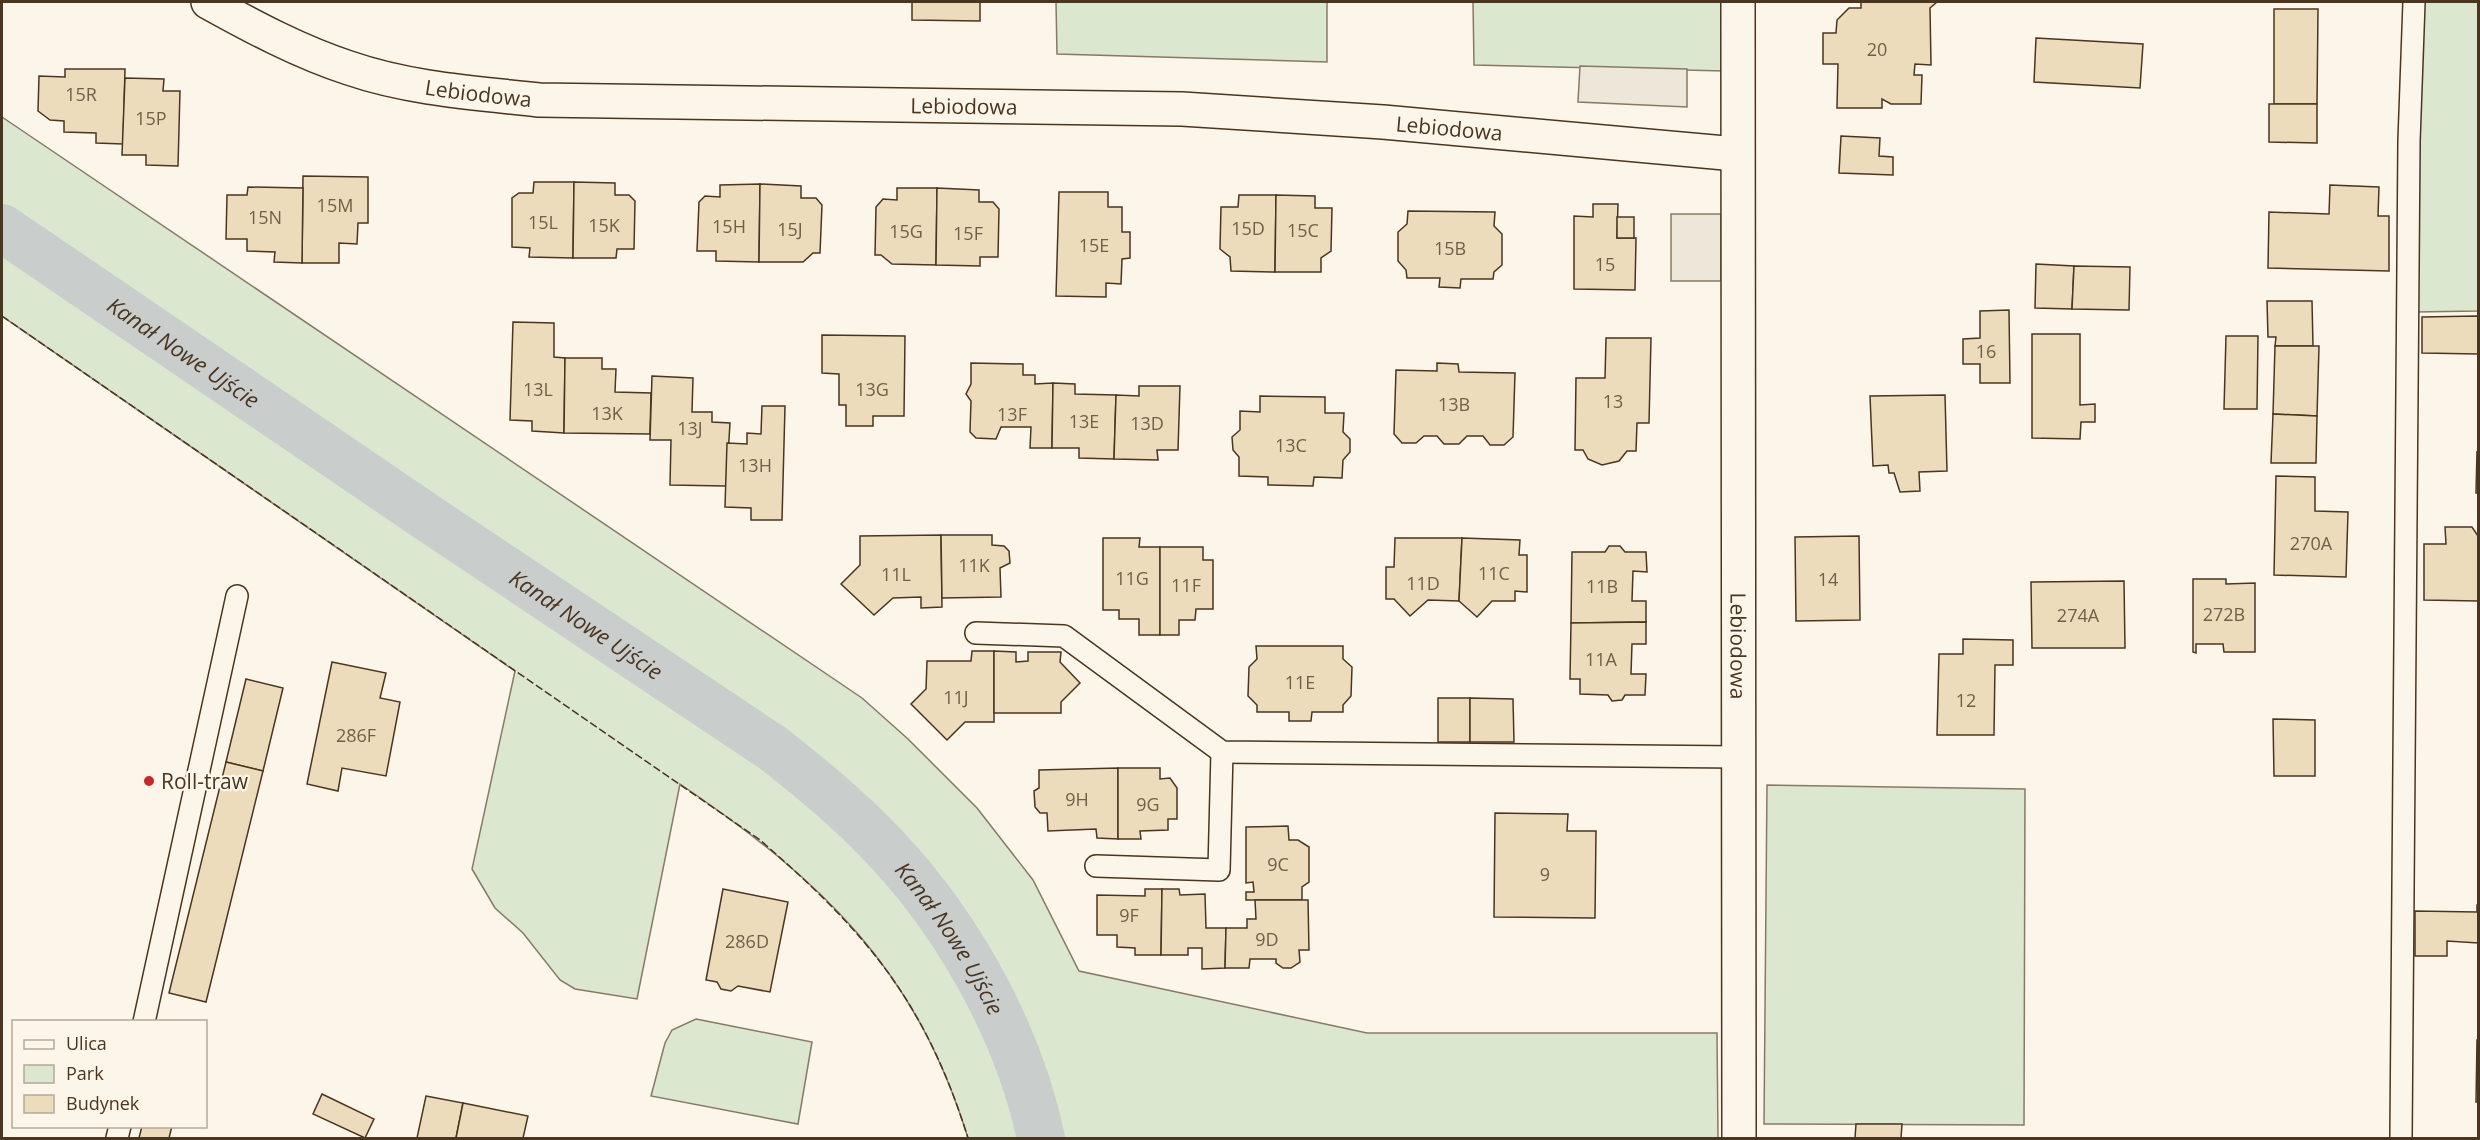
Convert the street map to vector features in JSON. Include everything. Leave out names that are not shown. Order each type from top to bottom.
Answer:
[{"type":"street","name":"Lebiodowa","points":[[208,2],[261,31],[350,69],[437,88],[539,100],[1182,109],[1383,122],[1736,154]]},
{"type":"street","name":"Lebiodowa","points":[[1738,2],[1736,154],[1739,1138]]},
{"type":"lane","points":[[2401,1138],[2409,141],[2414,2]]},
{"type":"lane","points":[[144,1020],[237,596]]},
{"type":"lane","points":[[976,633],[1064,636],[1222,752],[1739,757]]},
{"type":"lane","points":[[1096,866],[1219,870],[1222,752]]},
{"type":"green space","points":[[1056,2],[1327,2],[1327,62],[1057,54]]},
{"type":"green space","points":[[1473,2],[1723,2],[1725,71],[1474,65]]},
{"type":"green space","points":[[2423,2],[2478,2],[2478,311],[2415,312]]},
{"type":"green space","points":[[2,117],[862,698],[908,739],[977,808],[1033,880],[1079,971],[1367,1033],[1717,1033],[1718,1138],[968,1138],[946,1078],[921,1025],[892,977],[858,934],[820,894],[778,857],[732,820],[680,784],[637,999],[575,989],[560,980],[523,933],[495,908],[472,869],[515,671],[2,316]]},
{"type":"green space","points":[[1767,785],[2025,789],[2024,1125],[1764,1124]]},
{"type":"green space","points":[[696,1019],[812,1042],[798,1124],[651,1096],[665,1043],[672,1030]]},
{"type":"shaded area","points":[[1580,66],[1687,69],[1687,107],[1578,102]]},
{"type":"shaded area","points":[[1671,214],[1721,214],[1721,281],[1671,281]]},
{"type":"building","points":[[912,2],[980,2],[980,21],[912,20]]},
{"type":"building","points":[[1861,2],[1937,2],[1930,8],[1931,65],[1915,64],[1914,75],[1922,75],[1921,104],[1891,104],[1882,99],[1882,108],[1837,108],[1838,64],[1823,64],[1823,33],[1836,33],[1837,20],[1849,8],[1861,8]]},
{"type":"building","points":[[2274,9],[2318,9],[2317,104],[2274,104]]},
{"type":"building","points":[[2036,38],[2143,44],[2140,88],[2034,82]]},
{"type":"building","points":[[65,69],[125,69],[123,144],[96,143],[96,133],[64,132],[64,121],[50,120],[38,111],[39,76],[65,77]]},
{"type":"building","points":[[125,78],[164,79],[163,91],[180,91],[178,166],[146,165],[146,155],[122,155]]},
{"type":"building","points":[[2269,104],[2317,104],[2317,143],[2269,142]]},
{"type":"building","points":[[1841,136],[1880,138],[1879,156],[1893,157],[1893,175],[1839,173]]},
{"type":"building","points":[[303,176],[368,177],[368,223],[358,223],[357,244],[339,243],[339,263],[302,263]]},
{"type":"building","points":[[534,182],[574,182],[573,258],[529,257],[530,248],[512,247],[512,198],[519,193],[533,193]]},
{"type":"building","points":[[574,182],[615,183],[615,195],[629,195],[635,201],[634,249],[617,249],[616,258],[573,258]]},
{"type":"building","points":[[760,184],[759,262],[716,261],[716,251],[697,251],[699,202],[705,196],[720,197],[720,185]]},
{"type":"building","points":[[760,184],[801,186],[801,198],[816,198],[822,205],[820,253],[813,253],[803,262],[759,262]]},
{"type":"building","points":[[2330,185],[2379,187],[2378,216],[2389,216],[2389,271],[2268,268],[2269,212],[2329,214]]},
{"type":"building","points":[[248,187],[303,188],[302,263],[274,262],[275,252],[247,251],[247,239],[226,239],[227,195],[247,195]]},
{"type":"building","points":[[897,188],[937,188],[936,265],[892,264],[881,255],[875,255],[876,207],[883,199],[897,200]]},
{"type":"building","points":[[937,188],[979,190],[979,202],[993,202],[999,209],[998,257],[980,257],[980,266],[936,265]]},
{"type":"building","points":[[1059,192],[1108,192],[1108,207],[1122,207],[1122,232],[1130,232],[1130,258],[1122,259],[1121,284],[1106,283],[1106,297],[1056,296]]},
{"type":"building","points":[[1239,195],[1276,195],[1275,272],[1231,271],[1230,257],[1220,249],[1221,207],[1238,207]]},
{"type":"building","points":[[1276,195],[1315,196],[1315,208],[1332,208],[1331,251],[1321,258],[1321,272],[1275,272]]},
{"type":"building","points":[[1593,204],[1618,204],[1617,238],[1636,238],[1635,290],[1574,289],[1574,216],[1593,217]]},
{"type":"building","points":[[1408,211],[1495,212],[1494,226],[1502,234],[1502,265],[1494,272],[1493,279],[1461,279],[1460,288],[1439,287],[1440,278],[1407,278],[1406,270],[1398,261],[1398,232],[1407,224]]},
{"type":"building","points":[[1617,217],[1634,217],[1634,238],[1617,238]]},
{"type":"building","points":[[2036,264],[2074,266],[2072,309],[2035,308]]},
{"type":"building","points":[[2074,266],[2130,267],[2129,310],[2072,309]]},
{"type":"building","points":[[2267,301],[2312,301],[2313,346],[2275,346],[2276,337],[2268,337]]},
{"type":"building","points":[[2009,310],[2010,383],[1980,383],[1980,364],[1963,364],[1963,339],[1980,338],[1980,311]]},
{"type":"building","points":[[2478,316],[2478,354],[2422,353],[2422,317]]},
{"type":"building","points":[[513,322],[554,323],[554,357],[565,358],[564,433],[532,431],[532,421],[510,420]]},
{"type":"building","points":[[2032,334],[2080,334],[2080,405],[2095,404],[2095,422],[2081,422],[2080,439],[2032,438]]},
{"type":"building","points":[[822,335],[905,336],[904,416],[873,416],[873,426],[846,426],[846,405],[839,405],[839,374],[822,373]]},
{"type":"building","points":[[2226,336],[2258,336],[2257,409],[2224,409]]},
{"type":"building","points":[[1606,338],[1651,338],[1649,423],[1637,423],[1636,451],[1627,451],[1619,461],[1602,465],[1588,459],[1583,450],[1575,450],[1576,378],[1605,378]]},
{"type":"building","points":[[2275,346],[2319,346],[2317,416],[2273,414]]},
{"type":"building","points":[[565,358],[602,358],[602,369],[616,369],[615,392],[651,393],[650,434],[564,433]]},
{"type":"building","points":[[971,363],[1023,364],[1023,375],[1035,375],[1035,384],[1053,383],[1052,448],[1030,448],[1031,427],[1001,427],[996,439],[976,438],[970,432],[971,401],[966,394],[971,384]]},
{"type":"building","points":[[1437,363],[1458,364],[1459,372],[1515,373],[1513,437],[1504,445],[1490,445],[1483,436],[1467,436],[1459,444],[1444,444],[1437,436],[1424,436],[1416,443],[1402,443],[1394,434],[1396,370],[1437,371]]},
{"type":"building","points":[[652,376],[693,378],[692,412],[712,412],[712,422],[730,423],[726,486],[670,485],[671,440],[650,440]]},
{"type":"building","points":[[1053,383],[1075,384],[1075,394],[1116,395],[1114,459],[1079,458],[1079,448],[1052,448]]},
{"type":"building","points":[[1139,386],[1180,386],[1178,450],[1157,450],[1158,460],[1114,459],[1116,395],[1139,396]]},
{"type":"building","points":[[1945,395],[1947,471],[1919,472],[1920,491],[1900,492],[1894,473],[1889,473],[1888,465],[1873,466],[1870,396]]},
{"type":"building","points":[[1260,396],[1325,397],[1325,413],[1344,413],[1343,432],[1350,439],[1350,452],[1343,460],[1342,478],[1314,477],[1313,486],[1268,485],[1268,477],[1239,476],[1239,457],[1233,450],[1232,437],[1240,430],[1240,411],[1260,412]]},
{"type":"building","points":[[762,406],[785,406],[782,520],[751,520],[751,508],[725,507],[727,443],[747,444],[747,433],[761,434]]},
{"type":"building","points":[[2273,414],[2317,416],[2316,463],[2271,463]]},
{"type":"building","points":[[2477,451],[2478,493],[2476,493]]},
{"type":"building","points":[[2276,476],[2315,477],[2315,511],[2348,512],[2346,577],[2274,575]]},
{"type":"building","points":[[2445,527],[2472,527],[2478,536],[2478,601],[2424,600],[2424,544],[2446,544]]},
{"type":"building","points":[[941,535],[942,607],[921,608],[921,597],[893,598],[874,615],[841,584],[860,565],[860,536]]},
{"type":"building","points":[[941,535],[992,535],[992,545],[1004,546],[1009,551],[1010,563],[1000,568],[1001,597],[942,598]]},
{"type":"building","points":[[1859,536],[1860,620],[1796,621],[1795,537]]},
{"type":"building","points":[[1103,538],[1140,538],[1139,547],[1160,547],[1160,635],[1139,635],[1139,619],[1119,619],[1119,610],[1103,610]]},
{"type":"building","points":[[1395,538],[1462,538],[1459,601],[1428,600],[1410,616],[1394,599],[1386,599],[1386,567],[1394,567]]},
{"type":"building","points":[[1462,538],[1520,540],[1519,555],[1527,555],[1527,592],[1515,591],[1515,601],[1492,601],[1477,617],[1459,601]]},
{"type":"building","points":[[1609,546],[1620,546],[1625,552],[1646,552],[1647,572],[1633,571],[1632,601],[1646,601],[1646,622],[1571,623],[1572,552],[1605,552]]},
{"type":"building","points":[[1160,547],[1203,547],[1203,560],[1213,560],[1213,609],[1196,609],[1195,620],[1179,620],[1179,635],[1160,635]]},
{"type":"building","points":[[2193,579],[2226,579],[2226,584],[2255,583],[2255,652],[2224,652],[2223,644],[2196,644],[2196,653],[2193,652]]},
{"type":"building","points":[[2124,581],[2125,648],[2032,648],[2031,582]]},
{"type":"building","points":[[1646,622],[1646,644],[1632,644],[1631,674],[1646,674],[1645,695],[1625,695],[1622,700],[1612,701],[1608,695],[1580,694],[1580,679],[1570,679],[1571,623]]},
{"type":"building","points":[[1963,639],[2013,640],[2013,665],[1995,665],[1994,735],[1937,735],[1939,654],[1963,654]]},
{"type":"building","points":[[1256,646],[1343,646],[1343,659],[1352,667],[1351,696],[1343,705],[1343,712],[1312,712],[1311,721],[1289,721],[1289,712],[1257,712],[1257,705],[1248,696],[1249,667],[1257,659]]},
{"type":"building","points":[[972,651],[994,651],[994,722],[965,722],[947,740],[911,704],[926,689],[927,661],[971,661]]},
{"type":"building","points":[[994,651],[1016,652],[1016,662],[1028,661],[1028,652],[1061,652],[1060,662],[1080,683],[1061,702],[1061,713],[994,713]]},
{"type":"building","points":[[332,662],[386,673],[380,698],[400,702],[386,776],[342,768],[338,791],[307,784]]},
{"type":"building","points":[[246,679],[283,688],[263,771],[226,762]]},
{"type":"building","points":[[1438,698],[1470,698],[1470,742],[1438,742]]},
{"type":"building","points":[[1470,698],[1513,699],[1514,742],[1470,742]]},
{"type":"building","points":[[2273,719],[2315,720],[2315,776],[2274,776]]},
{"type":"building","points":[[226,762],[263,771],[206,1002],[169,993]]},
{"type":"building","points":[[1118,768],[1118,839],[1097,838],[1096,829],[1048,831],[1047,813],[1040,813],[1035,807],[1034,791],[1039,788],[1039,770]]},
{"type":"building","points":[[1118,768],[1160,768],[1160,779],[1170,778],[1177,788],[1177,819],[1168,819],[1168,830],[1140,831],[1141,839],[1118,839]]},
{"type":"building","points":[[1495,813],[1568,814],[1567,831],[1596,831],[1595,918],[1494,917]]},
{"type":"building","points":[[1288,826],[1289,840],[1298,840],[1309,847],[1309,882],[1302,887],[1302,900],[1246,900],[1246,892],[1254,892],[1253,882],[1246,883],[1246,827]]},
{"type":"building","points":[[723,889],[788,902],[770,992],[738,986],[731,991],[721,989],[717,982],[706,980]]},
{"type":"building","points":[[1145,889],[1162,889],[1161,955],[1135,955],[1135,948],[1117,947],[1117,935],[1097,935],[1097,895],[1145,896]]},
{"type":"building","points":[[1162,889],[1179,889],[1180,895],[1205,894],[1206,928],[1226,928],[1225,968],[1202,969],[1202,948],[1188,948],[1188,955],[1161,955]]},
{"type":"building","points":[[1255,900],[1308,900],[1309,950],[1299,950],[1300,962],[1291,968],[1283,968],[1276,963],[1276,959],[1250,959],[1249,968],[1225,968],[1226,928],[1247,928],[1247,919],[1256,919]]},
{"type":"building","points":[[2477,905],[2478,943],[2447,941],[2447,956],[2415,956],[2415,911],[2477,912]]},
{"type":"building","points":[[2477,1040],[2478,1102],[2476,1102]]},
{"type":"building","points":[[322,1094],[374,1119],[365,1138],[313,1114]]},
{"type":"building","points":[[426,1096],[463,1103],[456,1138],[417,1138]]},
{"type":"building","points":[[463,1103],[528,1116],[523,1138],[456,1138]]},
{"type":"building","points":[[1856,1124],[1902,1124],[1901,1138],[1855,1138]]},
{"type":"building","points":[[142,1128],[172,1128],[169,1138],[139,1138]]},
{"type":"waterway","name":"Kanał Nowe Ujście","points":[[2,228],[434,522],[774,749],[835,799],[900,864],[954,935],[998,1013],[1016,1054],[1041,1138]]},
{"type":"fence","points":[[2,316],[760,840],[832,907],[888,972],[912,1008],[932,1047],[951,1090],[968,1138]]},
{"type":"place","name":"Roll-traw","points":[[149,781]]}]
